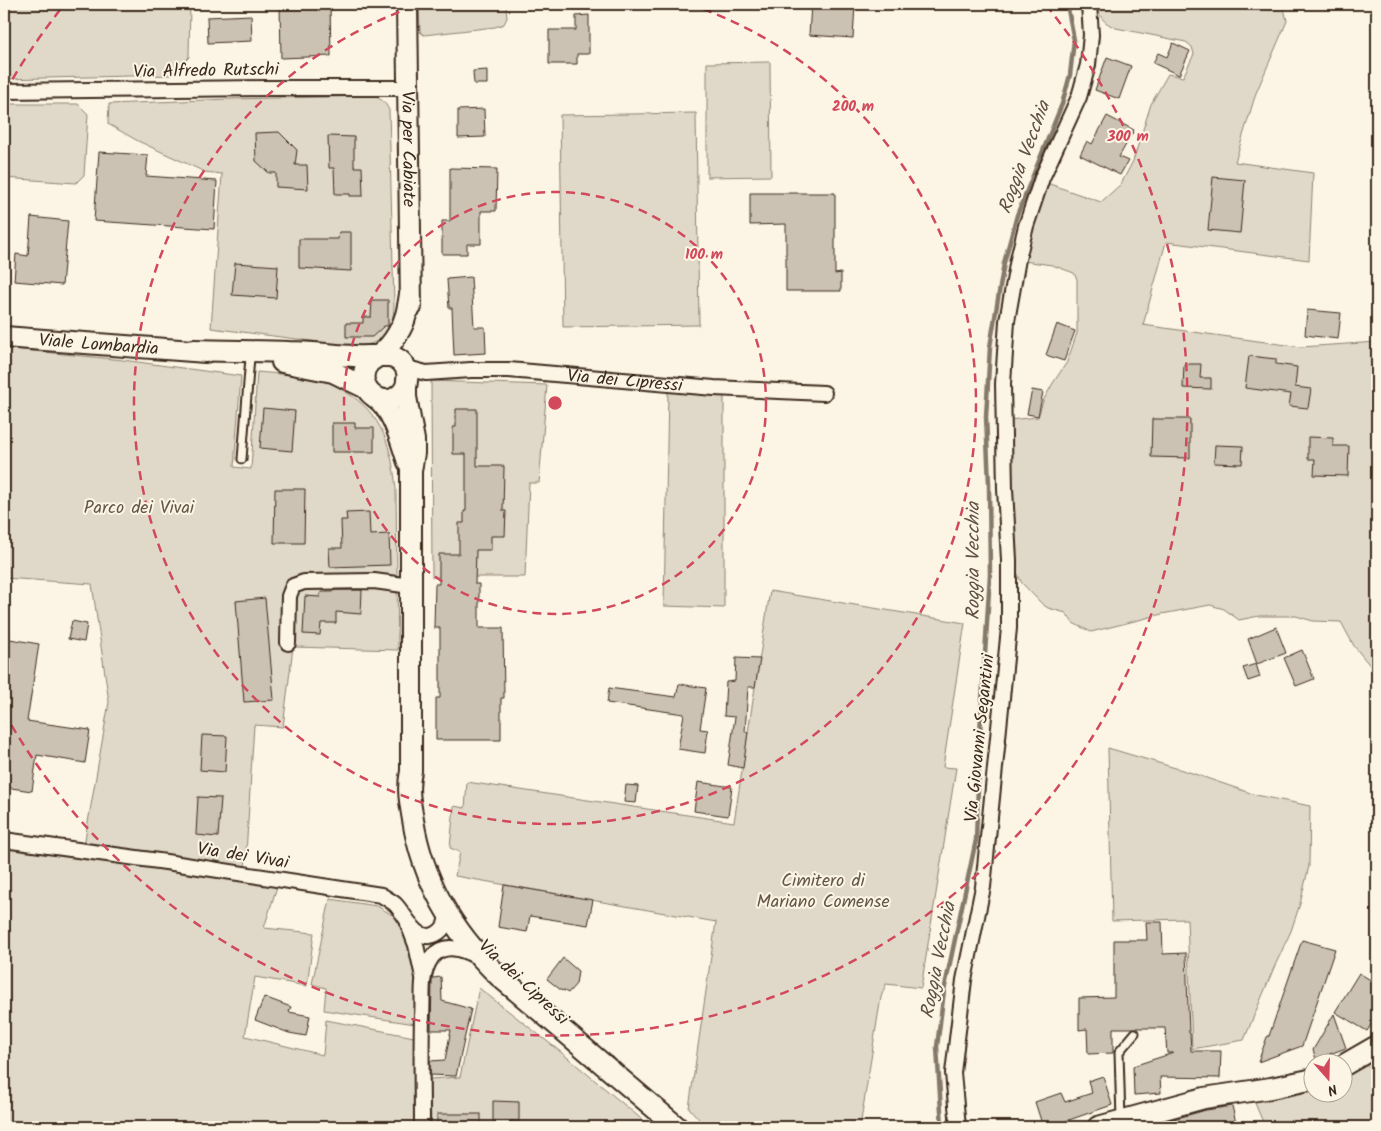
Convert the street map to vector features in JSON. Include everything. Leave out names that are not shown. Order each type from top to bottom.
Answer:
[{"type":"main road","name":"Via per Cabiate","points":[[407,4],[410,294]]},
{"type":"main road","points":[[410,294],[411,318],[403,355],[405,378],[400,394],[391,400],[384,400],[371,393],[363,380],[364,371],[369,363],[378,357],[390,344],[400,330],[407,314],[410,294]]},
{"type":"main road","name":"Viale Lombardia","points":[[4,337],[194,350],[378,357]]},
{"type":"main road","name":"Viale Lombardia","points":[[194,350],[250,357],[328,371],[343,376],[371,393]]},
{"type":"main road","points":[[378,357],[387,355],[395,357],[405,378]]},
{"type":"main road","name":"Via dei Cipressi","points":[[405,378],[406,397],[414,440],[411,471],[411,771],[408,784],[415,834],[436,895],[460,933],[481,959],[677,1127]]},
{"type":"main road","name":"Via dei Cipressi","points":[[371,393],[391,416],[411,471]]},
{"type":"main road","name":"Via dei Cipressi","points":[[411,771],[430,858],[455,910],[479,942],[508,972],[686,1127]]},
{"type":"main road","points":[[1354,1059],[1377,1046]]},
{"type":"main road","points":[[1098,1127],[1204,1098],[1304,1081]]},
{"type":"street","name":"Via Giovanni Segantini","points":[[958,1127],[953,1074],[964,980],[983,887],[1009,628],[1009,560],[1005,489],[1003,384],[1007,321],[1026,226],[1042,178],[1078,97],[1088,65],[1091,35],[1088,4]]},
{"type":"street","name":"Via Alfredo Rutschi","points":[[4,91],[409,88]]},
{"type":"street","name":"Via dei Cipressi","points":[[405,378],[411,369],[426,373],[509,370],[714,388],[824,393]]},
{"type":"street","points":[[288,643],[289,596],[291,590],[296,585],[310,582],[368,581],[412,586]]},
{"type":"street","name":"Via dei Vivai","points":[[4,840],[166,862],[381,895],[395,904],[417,931],[424,936],[440,932],[446,925],[447,914]]},
{"type":"street","points":[[406,917],[416,945],[423,981],[422,1127]]},
{"type":"street","points":[[423,981],[427,964],[436,952],[445,949],[460,949],[481,959]]},
{"type":"lane","points":[[242,459],[250,357]]},
{"type":"lane","points":[[1121,1120],[1119,1052],[1135,1033]]},
{"type":"green space","points":[[4,4],[190,4],[189,57],[173,75],[4,79]]},
{"type":"green space","points":[[419,4],[506,4],[507,18],[504,24],[495,27],[424,35],[420,32]]},
{"type":"green space","points":[[1096,4],[1283,4],[1287,21],[1256,93],[1235,162],[1313,173],[1309,260],[1166,242],[1143,325],[1301,347],[1377,342],[1377,674],[1354,646],[1341,622],[1313,621],[1296,616],[1259,616],[1239,620],[1224,609],[1210,605],[1162,614],[1091,632],[1073,623],[1066,613],[1048,608],[1042,604],[1021,582],[1013,556],[1013,489],[1009,420],[1038,417],[1043,401],[1067,362],[1077,333],[1077,279],[1074,273],[1052,265],[1023,261],[1033,225],[1047,183],[1101,202],[1121,184],[1133,161],[1151,104],[1168,74],[1183,77],[1194,54],[1192,47],[1186,42],[1111,26],[1102,19]]},
{"type":"green space","points":[[770,62],[771,176],[707,177],[707,63]]},
{"type":"green space","points":[[373,96],[383,101],[389,110],[394,305],[392,322],[386,334],[375,342],[358,347],[211,328],[222,174],[205,172],[138,141],[108,124],[109,104]]},
{"type":"green space","points":[[4,104],[78,104],[88,114],[84,175],[76,183],[4,178]]},
{"type":"green space","points":[[696,113],[699,325],[563,327],[560,115]]},
{"type":"green space","name":"Parco dei Vivai","points":[[4,348],[123,360],[241,376],[234,467],[251,469],[257,372],[306,377],[331,383],[359,401],[377,422],[392,460],[396,489],[398,650],[293,647],[283,727],[254,725],[245,870],[279,880],[264,928],[314,933],[307,986],[255,977],[245,1036],[323,1055],[326,1020],[414,1037],[415,1127],[4,1127],[4,839],[83,851],[109,702],[92,584],[4,578]]},
{"type":"green space","points":[[431,381],[547,385],[539,483],[529,483],[525,577],[432,577]]},
{"type":"green space","points":[[668,392],[724,395],[724,608],[664,606]]},
{"type":"green space","name":"Cimitero di Mariano Comense","points":[[770,591],[965,623],[943,767],[956,768],[921,988],[886,984],[881,997],[860,1127],[706,1127],[689,1108],[716,922],[455,876],[460,852],[450,848],[454,806],[465,808],[467,782],[734,822]]},
{"type":"green space","points":[[1108,748],[1189,772],[1256,795],[1310,806],[1309,866],[1300,904],[1291,931],[1244,1040],[1192,1049],[1187,919],[1112,921]]},
{"type":"green space","points":[[330,899],[377,906],[401,920],[417,966],[415,1024],[324,1010],[326,988],[312,984]]},
{"type":"green space","points":[[479,988],[562,1053],[651,1127],[431,1127],[430,1079],[460,1077]]},
{"type":"green space","points":[[1377,1049],[1377,1127],[1265,1127],[1252,1096],[1304,1085],[1304,1104],[1354,1104],[1354,1062]]},
{"type":"building","points":[[280,4],[330,4],[331,56],[281,58]]},
{"type":"building","points":[[811,4],[855,4],[853,38],[809,35]]},
{"type":"building","points":[[251,15],[252,41],[208,43],[207,17]]},
{"type":"building","points":[[589,15],[589,54],[577,54],[577,64],[549,64],[549,30],[576,30],[576,16]]},
{"type":"building","points":[[1173,43],[1190,51],[1179,75],[1153,63],[1158,53],[1167,57]]},
{"type":"building","points":[[1107,57],[1131,66],[1119,99],[1095,90]]},
{"type":"building","points":[[487,70],[487,84],[474,84],[473,71]]},
{"type":"building","points":[[484,109],[485,137],[458,138],[458,110]]},
{"type":"building","points":[[1107,116],[1134,130],[1119,157],[1128,161],[1120,175],[1080,155],[1087,141],[1092,144]]},
{"type":"building","points":[[279,132],[297,150],[295,165],[307,165],[308,189],[276,187],[276,173],[269,173],[256,161],[255,133]]},
{"type":"building","points":[[328,136],[354,137],[354,167],[362,167],[363,196],[335,194],[334,168],[329,168]]},
{"type":"building","points":[[99,152],[148,155],[146,176],[217,181],[214,229],[94,221]]},
{"type":"building","points":[[450,168],[497,169],[496,211],[481,211],[481,244],[467,244],[467,254],[442,254],[442,221],[450,221]]},
{"type":"building","points":[[1213,177],[1245,180],[1240,233],[1208,230]]},
{"type":"building","points":[[750,193],[835,193],[835,274],[841,273],[841,291],[786,291],[786,224],[750,225]]},
{"type":"building","points":[[31,217],[68,221],[62,285],[14,281],[16,254],[28,256]]},
{"type":"building","points":[[339,232],[351,232],[351,271],[299,268],[299,239],[338,239]]},
{"type":"building","points":[[235,263],[278,266],[276,298],[232,295]]},
{"type":"building","points":[[471,277],[474,327],[485,327],[486,353],[454,355],[452,308],[449,308],[447,279]]},
{"type":"building","points":[[372,300],[388,300],[388,326],[384,326],[372,337],[346,337],[346,323],[363,323],[363,317],[371,317]]},
{"type":"building","points":[[1307,310],[1341,313],[1338,339],[1305,335]]},
{"type":"building","points":[[1057,324],[1075,331],[1064,361],[1046,355]]},
{"type":"building","points":[[1249,356],[1276,359],[1276,364],[1297,367],[1295,387],[1311,389],[1308,408],[1289,406],[1291,394],[1245,388]]},
{"type":"building","points":[[1184,364],[1201,364],[1200,378],[1211,378],[1211,389],[1183,388]]},
{"type":"building","points":[[1032,390],[1043,392],[1038,416],[1027,414]]},
{"type":"building","points":[[263,408],[295,411],[292,451],[260,448]]},
{"type":"building","points":[[456,409],[477,409],[477,466],[504,466],[503,511],[506,511],[505,536],[491,536],[491,550],[476,550],[475,584],[479,584],[479,628],[503,628],[504,698],[501,698],[501,740],[436,740],[436,698],[440,698],[440,628],[434,628],[435,584],[439,584],[439,554],[459,554],[459,523],[464,523],[464,511],[466,511],[466,454],[453,454],[453,427],[456,427]]},
{"type":"building","points":[[1152,419],[1190,419],[1190,458],[1151,457]]},
{"type":"building","points":[[332,423],[355,423],[355,428],[374,428],[374,452],[332,452]]},
{"type":"building","points":[[1308,437],[1333,438],[1333,446],[1349,446],[1348,476],[1314,475],[1315,459],[1308,459]]},
{"type":"building","points":[[1215,445],[1243,446],[1242,464],[1214,463]]},
{"type":"building","points":[[275,489],[305,489],[304,543],[274,543]]},
{"type":"building","points":[[369,512],[370,535],[389,534],[390,565],[330,567],[329,548],[342,548],[341,520],[347,520],[346,513]]},
{"type":"building","points":[[333,590],[362,590],[361,614],[336,612],[336,623],[321,623],[320,635],[303,634],[305,596],[320,597],[321,592],[333,592]]},
{"type":"building","points":[[265,598],[274,700],[244,702],[236,601]]},
{"type":"building","points":[[72,621],[87,624],[84,642],[68,639]]},
{"type":"building","points":[[1276,627],[1286,653],[1257,664],[1248,639]]},
{"type":"building","points":[[10,639],[39,644],[27,721],[90,730],[85,763],[37,755],[32,791],[4,787],[4,676]]},
{"type":"building","points":[[1302,650],[1314,679],[1296,686],[1284,658]]},
{"type":"building","points":[[736,658],[760,659],[755,687],[748,687],[745,732],[748,732],[743,768],[728,765],[735,717],[724,716],[726,682],[735,681]]},
{"type":"building","points":[[1256,664],[1260,677],[1248,681],[1243,668]]},
{"type":"building","points":[[679,684],[706,688],[700,729],[708,730],[705,753],[678,749],[684,714],[607,703],[609,688],[676,697]]},
{"type":"building","points":[[202,735],[227,736],[225,772],[200,770]]},
{"type":"building","points":[[698,782],[732,787],[728,816],[694,811]]},
{"type":"building","points":[[626,785],[638,786],[636,803],[624,802]]},
{"type":"building","points":[[198,797],[221,798],[218,837],[196,835]]},
{"type":"building","points":[[504,885],[593,900],[588,925],[530,916],[527,932],[498,927]]},
{"type":"building","points":[[1146,922],[1162,922],[1163,954],[1186,953],[1191,1051],[1221,1051],[1220,1078],[1160,1077],[1161,1093],[1134,1095],[1133,1066],[1173,1053],[1167,1053],[1165,1028],[1113,1028],[1113,1053],[1088,1054],[1087,1029],[1079,1030],[1079,998],[1114,997],[1114,940],[1147,940]]},
{"type":"building","points":[[1302,940],[1335,949],[1302,1046],[1258,1062],[1269,1036]]},
{"type":"building","points":[[563,958],[578,971],[576,984],[568,993],[562,991],[547,979]]},
{"type":"building","points":[[1359,973],[1377,984],[1377,1015],[1367,1031],[1335,1012]]},
{"type":"building","points":[[441,977],[442,1001],[471,1009],[456,1076],[430,1075],[430,1061],[445,1060],[451,1030],[431,1030],[432,980],[433,978]]},
{"type":"building","points":[[264,997],[291,1007],[289,1012],[310,1016],[306,1036],[289,1033],[255,1020]]},
{"type":"building","points":[[1334,1014],[1346,1048],[1330,1054],[1314,1054],[1313,1050]]},
{"type":"building","points":[[1103,1076],[1112,1105],[1049,1127],[1043,1127],[1035,1102],[1061,1093],[1065,1102],[1092,1093],[1088,1081]]},
{"type":"building","points":[[493,1101],[519,1102],[519,1121],[493,1121]]},
{"type":"building","points":[[1232,1106],[1237,1127],[1164,1127],[1163,1122],[1206,1110]]},
{"type":"building","points":[[437,1114],[481,1114],[481,1127],[437,1127]]},
{"type":"waterway","name":"Roggia Vecchia","points":[[942,1127],[937,1047],[944,991],[976,840],[980,733],[990,575],[986,417],[990,347],[1004,263],[1017,215],[1062,104],[1070,75],[1074,40],[1067,4]]}]
